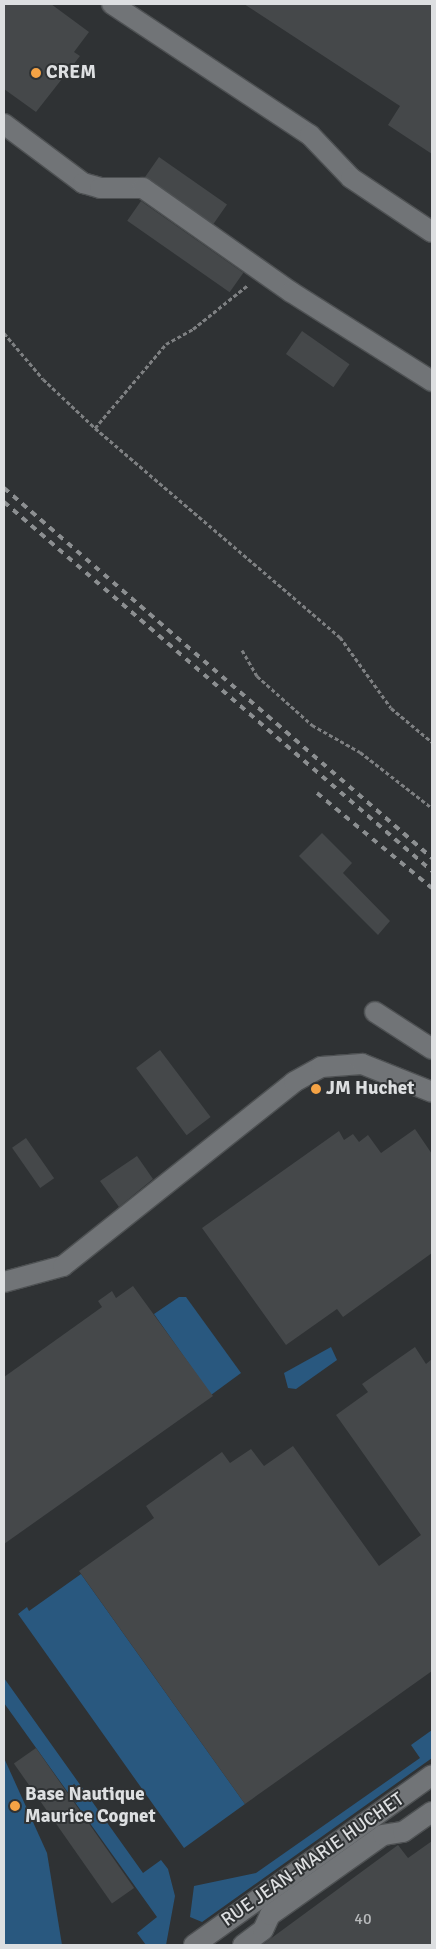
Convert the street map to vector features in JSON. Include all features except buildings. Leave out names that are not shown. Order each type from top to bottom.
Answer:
[{"type":"street","points":[[112,4],[310,135],[351,178],[432,232]]},
{"type":"street","points":[[4,124],[83,183],[100,188],[143,188],[262,272],[432,381]]},
{"type":"street","points":[[375,1012],[432,1049]]},
{"type":"street","points":[[4,1282],[63,1266],[294,1082],[321,1067],[362,1064],[432,1092]]},
{"type":"street","name":"RUE JEAN-MARIE HUCHET","points":[[194,1945],[432,1775]]},
{"type":"street","points":[[243,1945],[263,1930],[270,1915],[383,1835],[403,1832],[432,1812]]},
{"type":"path","points":[[95,428],[166,344],[220,310],[262,272]]},
{"type":"path","points":[[4,332],[95,428],[340,636],[391,708],[432,742]]},
{"type":"path","points":[[242,650],[257,676],[312,725],[360,752],[432,808]]},
{"type":"shaded area","points":[[179,1297],[186,1297],[241,1373],[211,1395],[154,1314]]},
{"type":"shaded area","points":[[331,1347],[337,1360],[296,1389],[288,1388],[284,1373]]},
{"type":"shaded area","points":[[81,1574],[245,1804],[184,1848],[18,1614],[27,1607],[29,1611]]},
{"type":"shaded area","points":[[4,1678],[143,1873],[161,1860],[168,1869],[175,1896],[166,1945],[146,1945],[137,1933],[157,1917],[4,1703]]},
{"type":"shaded area","points":[[432,1730],[432,1758],[202,1922],[190,1917],[194,1886],[256,1873],[420,1758],[411,1745]]},
{"type":"shaded area","name":"Base Nautique Maurice Cognet","points":[[4,1758],[47,1853],[62,1945],[4,1945]]},
{"type":"railway","points":[[4,488],[432,858]]},
{"type":"railway","points":[[4,502],[432,871]]},
{"type":"railway","points":[[317,793],[432,888]]},
{"type":"place","name":"CREM","points":[[36,73]]},
{"type":"place","name":"JM Huchet","points":[[316,1089]]},
{"type":"place","name":"Base Nautique Maurice Cognet","points":[[15,1806]]}]
